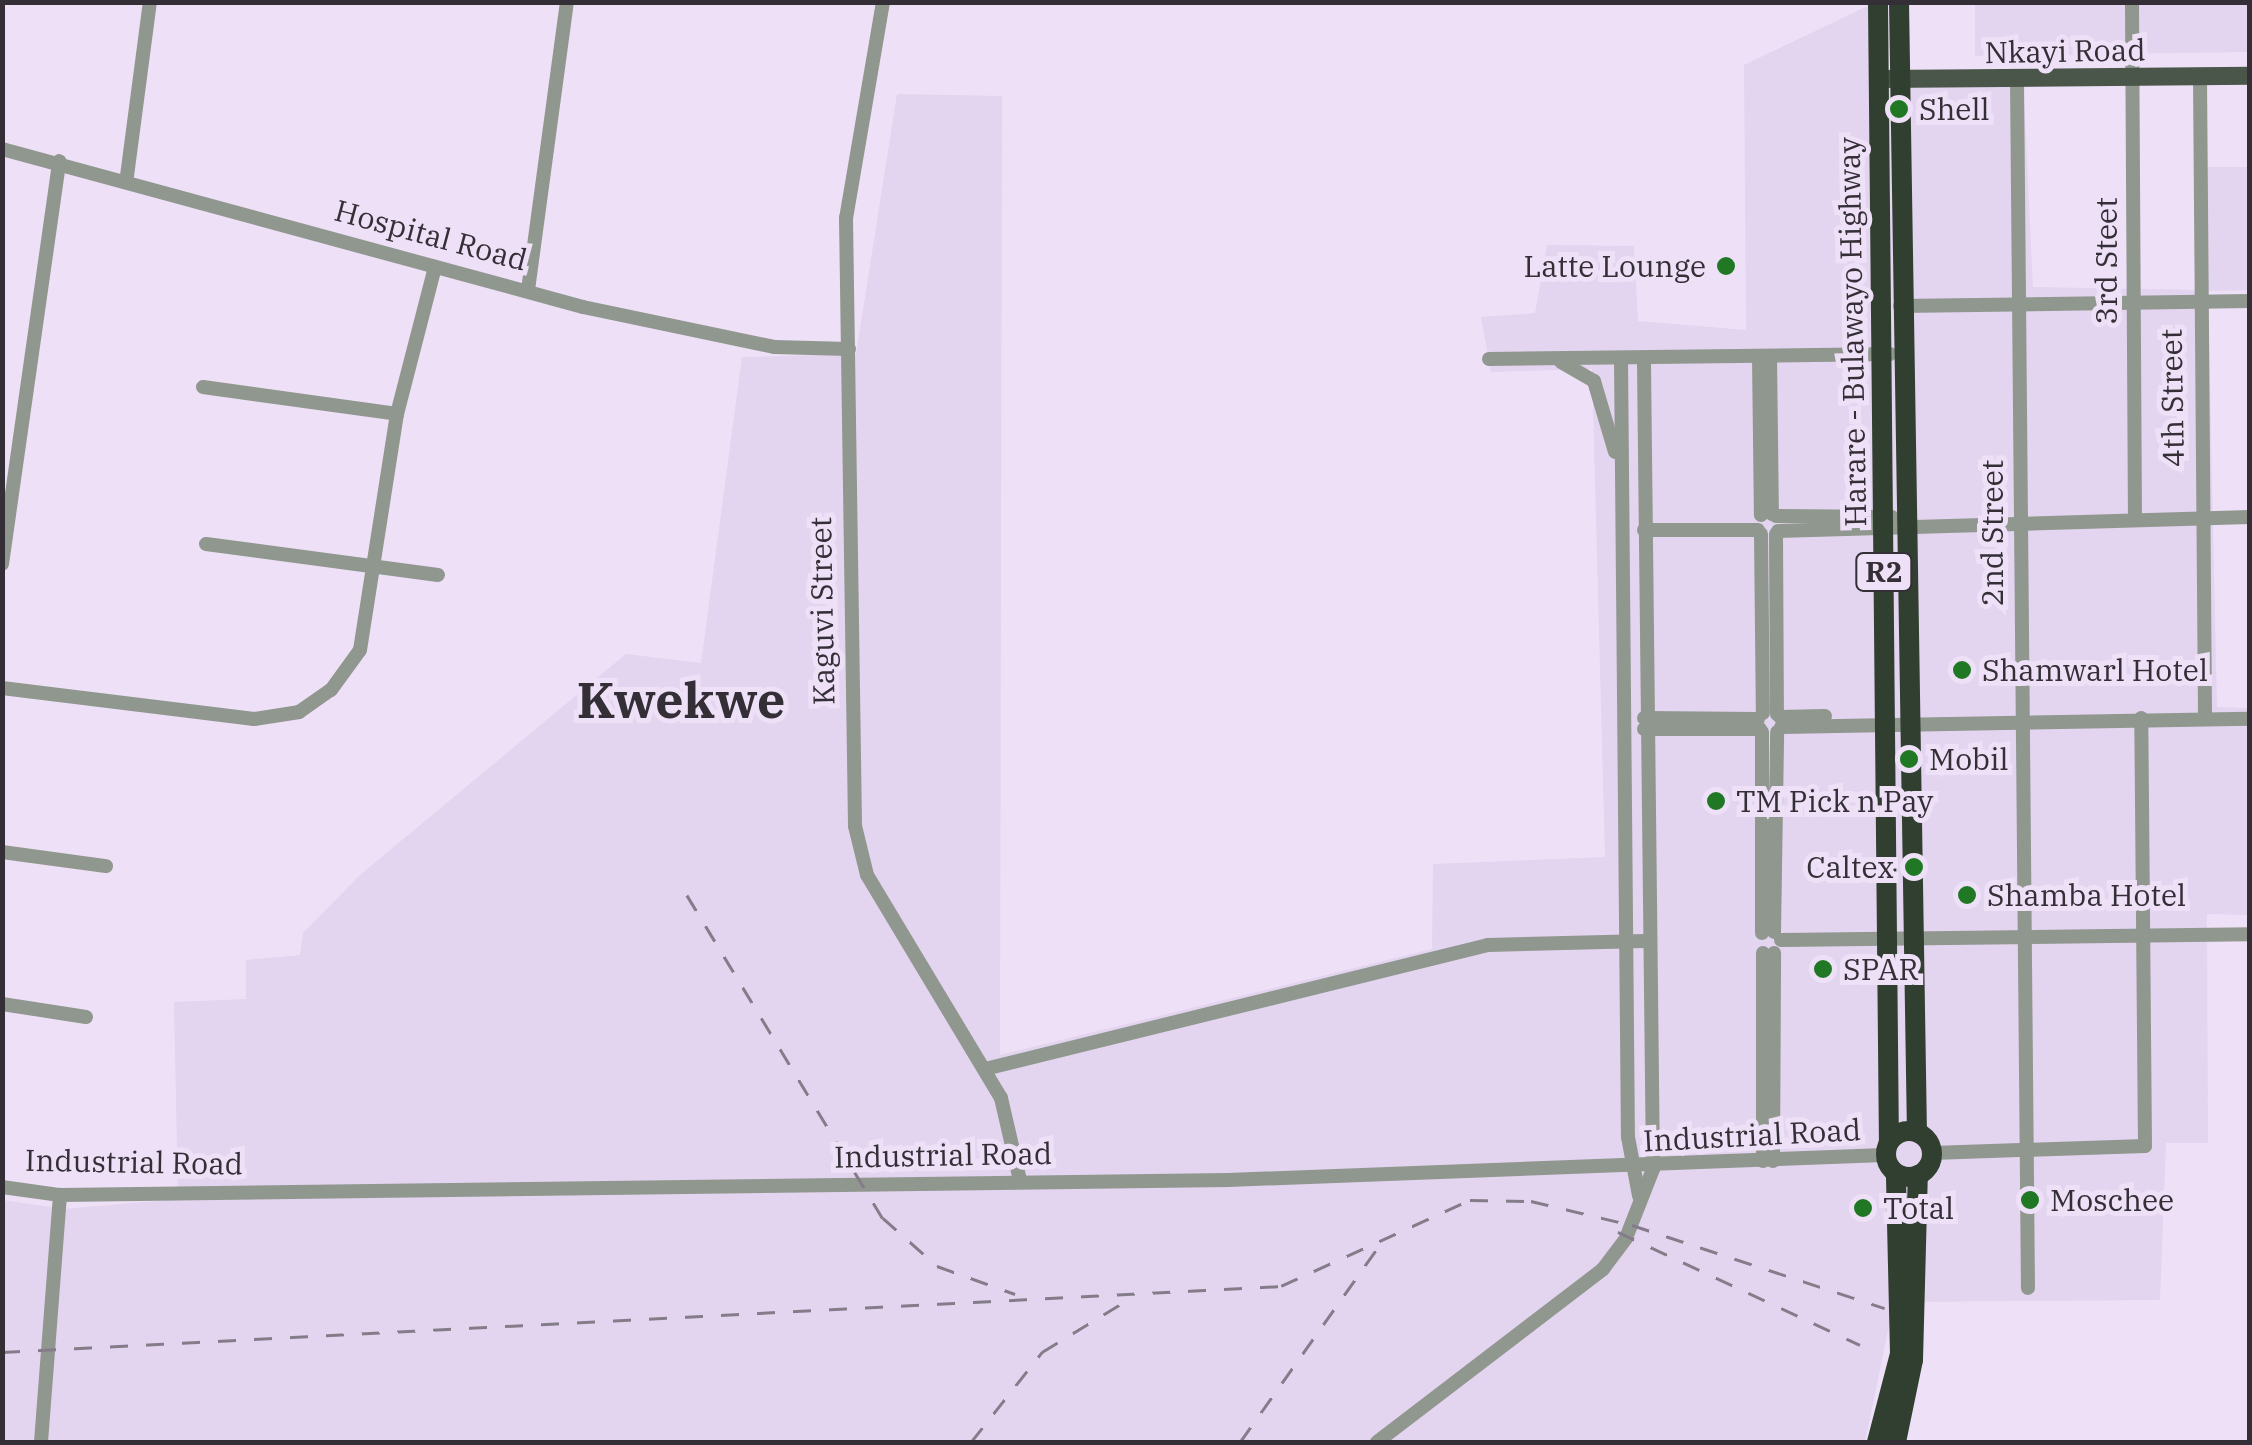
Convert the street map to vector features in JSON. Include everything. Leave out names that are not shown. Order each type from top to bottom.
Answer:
[{"type":"highway","name":"Harare - Bulawayo Highway","points":[[1878,2],[1890,116],[1892,453],[1898,523],[1901,720],[1902,1060],[1917,1132]]},
{"type":"highway","name":"Harare - Bulawayo Highway","points":[[1889,79],[1898,2]]},
{"type":"highway","name":"Harare - Bulawayo Highway","points":[[1890,174],[1900,306],[1891,354]]},
{"type":"highway","name":"Harare - Bulawayo Highway","points":[[1887,1148],[1902,1060]]},
{"type":"highway","points":[[1877,1442],[1900,1354],[1908,1238],[1918,1175],[1932,1153],[1917,1132],[1887,1148],[1908,1238],[1913,1360],[1896,1442]]},
{"type":"highway","points":[[1896,1174],[1918,1175]]},
{"type":"main road","name":"Nkayi Road","points":[[1889,79],[2250,76]]},
{"type":"street","points":[[127,176],[150,2]]},
{"type":"street","points":[[528,290],[566,2]]},
{"type":"street","name":"Kaguvi Street","points":[[883,2],[846,218],[858,848],[985,1069],[1012,1126],[1020,1180]]},
{"type":"street","name":"3rd Steet","points":[[2132,2],[2135,519]]},
{"type":"street","name":"4th Street","points":[[2200,77],[2205,718]]},
{"type":"street","name":"2nd Street","points":[[2017,79],[2028,1288]]},
{"type":"street","name":"Hospital Road","points":[[2,149],[127,176],[435,267],[528,290],[774,347],[849,349]]},
{"type":"street","points":[[2,564],[60,161]]},
{"type":"street","points":[[2,688],[254,719],[299,712],[352,668],[397,414],[435,267]]},
{"type":"street","points":[[1900,306],[2250,302]]},
{"type":"street","points":[[1489,359],[1891,354]]},
{"type":"street","points":[[1764,357],[1770,723],[1768,1161]]},
{"type":"street","points":[[1621,358],[1629,1170],[1640,1196]]},
{"type":"street","points":[[1376,1442],[1576,1294],[1626,1238],[1652,1169],[1645,941],[1644,358]]},
{"type":"street","points":[[1551,359],[1594,381],[1622,482]]},
{"type":"street","points":[[202,387],[397,414]]},
{"type":"street","points":[[1644,526],[2250,516]]},
{"type":"street","points":[[206,544],[438,576]]},
{"type":"street","points":[[1932,1153],[2027,1154],[2145,1146],[2140,718]]},
{"type":"street","points":[[1644,724],[2250,719]]},
{"type":"street","points":[[1624,810],[1645,810]]},
{"type":"street","points":[[2,852],[106,866]]},
{"type":"street","points":[[1771,942],[2250,934]]},
{"type":"street","points":[[985,1069],[1488,946],[1645,941]]},
{"type":"street","points":[[2,1004],[86,1017]]},
{"type":"street","name":"Industrial Road","points":[[2,1187],[60,1195],[1629,1170],[1887,1148]]},
{"type":"street","points":[[40,1442],[60,1195]]},
{"type":"shaded area","points":[[1874,3],[1873,85],[2023,80],[2033,287],[2208,290],[2206,167],[2249,167],[2249,290],[2208,291],[2217,707],[2249,708],[2249,915],[2207,914],[2208,1143],[2166,1143],[2160,1300],[1894,1302],[1865,1442],[3,1442],[3,1200],[64,1209],[178,1199],[174,1002],[246,999],[246,960],[300,955],[303,933],[361,874],[626,654],[701,663],[742,357],[856,354],[897,94],[1002,96],[1000,1055],[1432,949],[1433,864],[1605,857],[1592,369],[1491,372],[1481,317],[1535,313],[1547,245],[1634,246],[1638,321],[1746,330],[1744,65]]},
{"type":"shaded area","points":[[1975,3],[2249,3],[2249,52],[1975,56]]},
{"type":"railway","points":[[687,895],[883,1218],[937,1266],[1015,1294]]},
{"type":"railway","points":[[2,1352],[1281,1286],[1470,1200],[1531,1201],[1632,1225],[1885,1308]]},
{"type":"railway","points":[[1618,1232],[1860,1345]]},
{"type":"railway","points":[[1240,1442],[1379,1246]]},
{"type":"railway","points":[[971,1442],[1042,1352],[1124,1302]]},
{"type":"place","name":"Shell","points":[[1899,109]]},
{"type":"place","name":"Latte Lounge","points":[[1726,266]]},
{"type":"place","name":"Shamwarl Hotel","points":[[1962,670]]},
{"type":"place","name":"Mobil","points":[[1909,759]]},
{"type":"place","name":"TM Pick n Pay","points":[[1716,801]]},
{"type":"place","name":"Caltex","points":[[1914,867]]},
{"type":"place","name":"Shamba Hotel","points":[[1967,895]]},
{"type":"place","name":"SPAR","points":[[1823,969]]},
{"type":"place","name":"Moschee","points":[[2030,1200]]},
{"type":"place","name":"Total","points":[[1863,1208]]},
{"type":"district","name":"Kwekwe","points":[[681,700]]}]
